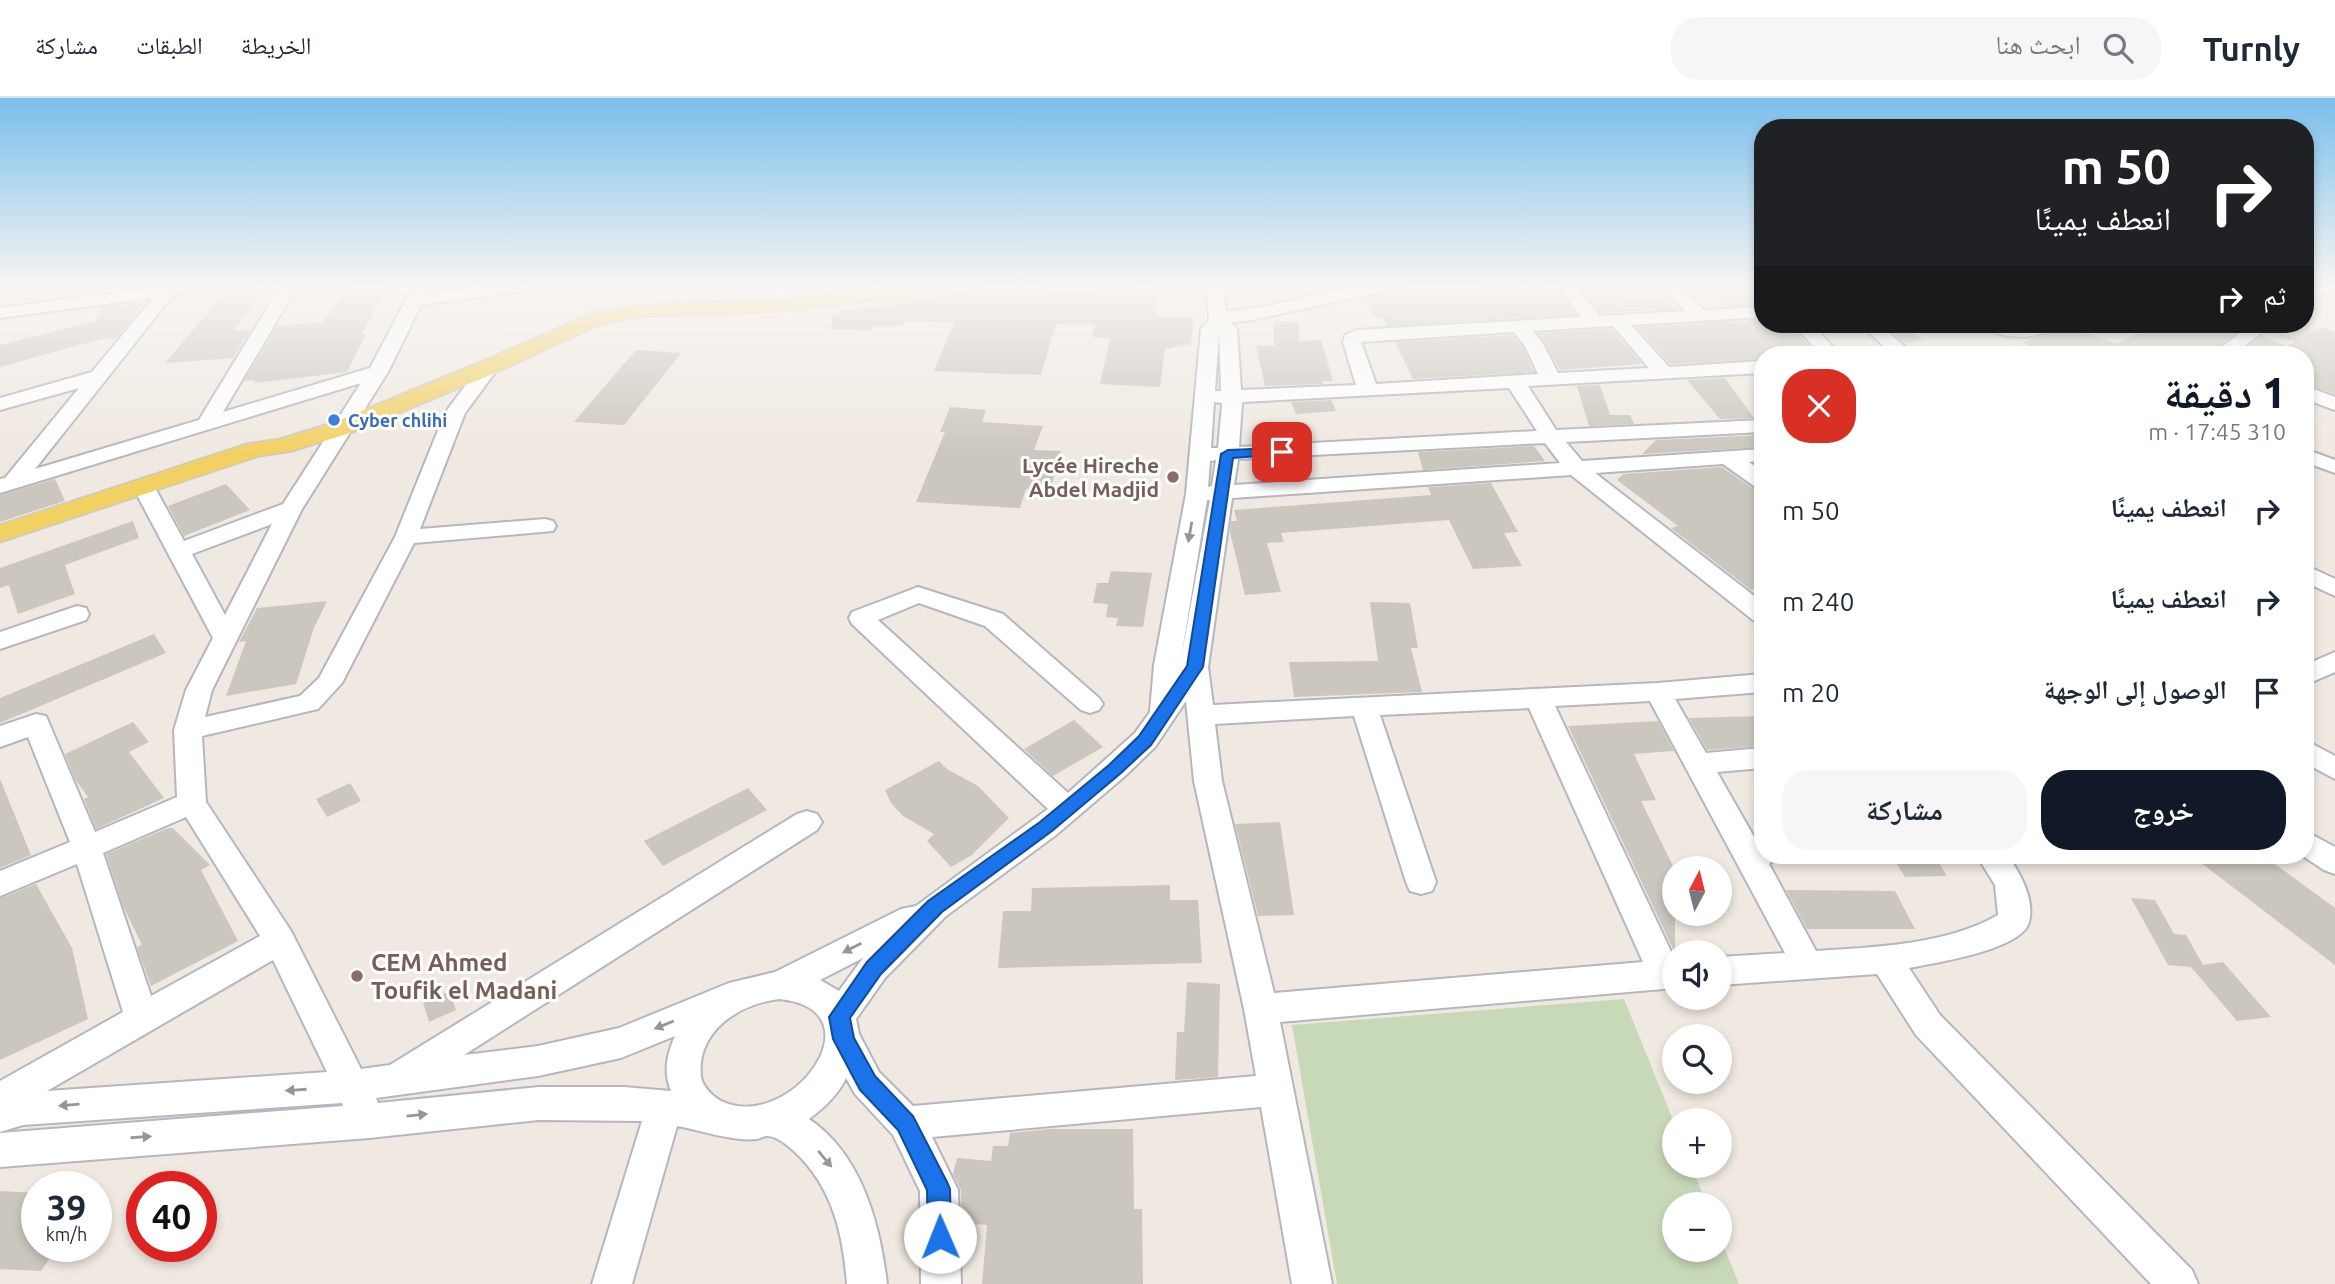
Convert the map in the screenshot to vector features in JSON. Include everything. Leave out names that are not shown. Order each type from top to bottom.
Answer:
[{"type":"main road","points":[[0,534],[256,449],[283,446],[344,427],[489,368],[543,342]]},
{"type":"main road","points":[[0,542],[264,457],[283,446]]},
{"type":"street","points":[[7,484],[126,342]]},
{"type":"street","points":[[207,423],[255,342]]},
{"type":"street","points":[[369,1121],[280,940],[192,803],[188,730],[199,690],[291,509],[378,372],[393,342]]},
{"type":"street","points":[[1163,713],[1167,665],[1197,494],[1209,342]]},
{"type":"street","points":[[1229,342],[1232,396],[1228,454],[1195,667],[1208,781],[1261,1009],[1312,1284]]},
{"type":"street","points":[[1352,342],[1368,390]]},
{"type":"street","points":[[1533,342],[1553,381]]},
{"type":"street","points":[[1637,342],[1663,372]]},
{"type":"street","points":[[1207,397],[1553,381],[1754,367]]},
{"type":"street","points":[[188,730],[309,704],[329,683],[406,537],[455,413],[489,368]]},
{"type":"street","points":[[7,484],[378,372]]},
{"type":"street","points":[[0,404],[99,376]]},
{"type":"street","points":[[1516,383],[1551,438],[1577,469],[1754,608]]},
{"type":"street","points":[[2314,396],[2335,404]]},
{"type":"street","points":[[1201,455],[1754,426]]},
{"type":"street","points":[[1197,494],[1754,456]]},
{"type":"street","points":[[1727,457],[1754,476]]},
{"type":"street","points":[[2314,459],[2335,467]]},
{"type":"street","points":[[147,493],[226,639]]},
{"type":"street","points":[[178,551],[291,509]]},
{"type":"street","points":[[406,537],[545,526]]},
{"type":"street","points":[[2314,577],[2335,589]]},
{"type":"street","points":[[1067,809],[861,618],[918,595],[994,620],[1090,704]]},
{"type":"street","points":[[0,641],[77,614]]},
{"type":"street","points":[[2314,672],[2335,661]]},
{"type":"street","points":[[0,1150],[81,1141],[369,1121],[559,1101],[665,1105],[737,1124],[771,1121],[799,1108],[823,1088],[839,1064],[841,1028],[874,968],[935,907],[1067,809],[1145,740],[1195,667]]},
{"type":"street","points":[[1200,715],[1658,692],[1754,684]]},
{"type":"street","points":[[1658,692],[1698,764],[1754,852]]},
{"type":"street","points":[[1538,698],[1662,957]]},
{"type":"street","points":[[1364,707],[1421,882]]},
{"type":"street","points":[[0,737],[36,723],[87,848],[142,1018]]},
{"type":"street","points":[[2314,756],[2335,769]]},
{"type":"street","points":[[1698,764],[1754,759]]},
{"type":"street","points":[[0,884],[192,803]]},
{"type":"street","points":[[395,1081],[807,822]]},
{"type":"street","points":[[2314,848],[2335,862]]},
{"type":"street","points":[[1760,864],[1807,965]]},
{"type":"street","points":[[1732,970],[1885,960],[1984,939],[2014,921],[2010,883],[1997,864]]},
{"type":"street","points":[[779,985],[935,907]]},
{"type":"street","points":[[0,1099],[280,940]]},
{"type":"street","points":[[1885,960],[1928,1025],[2178,1284]]},
{"type":"street","points":[[1261,1009],[1662,975]]},
{"type":"street","points":[[0,1115],[23,1109],[351,1086],[538,1061],[621,1043],[753,989],[779,985],[805,988],[825,999],[867,1083],[906,1123],[939,1189],[941,1284]]},
{"type":"street","points":[[708,1115],[689,1097],[682,1072],[687,1045],[703,1020],[727,1000]]},
{"type":"street","points":[[906,1123],[1276,1090]]},
{"type":"street","points":[[612,1284],[665,1105]]},
{"type":"street","points":[[771,1121],[799,1132],[827,1158],[845,1186],[865,1249],[867,1284]]},
{"type":"path","points":[[2306,342],[2335,353]]},
{"type":"green space","points":[[1624,999],[1668,1108],[1662,1108],[1662,1178],[1696,1178],[1702,1192],[1662,1192],[1662,1262],[1730,1262],[1739,1284],[1337,1284],[1292,1025]]},
{"type":"building","points":[[11,342],[89,342],[0,367],[0,345]]},
{"type":"building","points":[[182,342],[243,342],[233,358],[165,363]]},
{"type":"building","points":[[267,342],[362,342],[347,372],[254,383],[256,380],[244,381]]},
{"type":"building","points":[[946,342],[1051,342],[1041,375],[934,371]]},
{"type":"building","points":[[1109,342],[1191,342],[1165,349],[1160,387],[1100,384]]},
{"type":"building","points":[[1274,342],[1322,342],[1333,381],[1322,381],[1323,384],[1265,386],[1256,345],[1274,346]]},
{"type":"building","points":[[1395,342],[1519,342],[1534,372],[1413,379]]},
{"type":"building","points":[[1544,342],[1623,342],[1642,364],[1560,370]]},
{"type":"building","points":[[1651,342],[1806,342],[1809,346],[1754,346],[1754,359],[1669,363]]},
{"type":"building","points":[[2024,342],[2225,342],[2220,346],[2029,346]]},
{"type":"building","points":[[2253,342],[2278,342],[2287,346],[2248,346]]},
{"type":"building","points":[[2294,342],[2335,342],[2335,394],[2314,387],[2314,346],[2287,346]]},
{"type":"building","points":[[636,350],[681,353],[624,425],[574,422]]},
{"type":"building","points":[[1725,378],[1754,418],[1720,419],[1687,380]]},
{"type":"building","points":[[1600,385],[1610,415],[1630,415],[1634,424],[1589,426],[1577,386]]},
{"type":"building","points":[[1331,400],[1336,411],[1296,414],[1291,402]]},
{"type":"building","points":[[950,407],[986,410],[982,422],[1043,426],[1034,450],[1061,451],[1050,491],[1026,489],[1020,508],[916,502],[945,432],[940,432]]},
{"type":"building","points":[[1754,435],[1754,447],[1642,454],[1656,440]]},
{"type":"building","points":[[1534,446],[1545,461],[1423,470],[1418,452]]},
{"type":"building","points":[[1722,467],[1754,488],[1754,589],[1751,590],[1671,528],[1678,526],[1617,480],[1623,474]]},
{"type":"building","points":[[55,479],[65,501],[0,522],[0,495]]},
{"type":"building","points":[[1491,483],[1518,532],[1504,533],[1522,566],[1473,569],[1449,520],[1281,533],[1284,542],[1267,543],[1281,592],[1245,595],[1230,532],[1231,521],[1237,521],[1234,510],[1431,495],[1428,487]]},
{"type":"building","points":[[226,484],[250,510],[184,536],[168,506]]},
{"type":"building","points":[[133,521],[139,538],[65,565],[75,594],[18,614],[9,585],[0,588],[0,568]]},
{"type":"building","points":[[1111,571],[1152,573],[1143,627],[1116,626],[1118,618],[1106,617],[1108,604],[1093,603],[1097,583],[1108,583]]},
{"type":"building","points":[[327,601],[314,628],[296,684],[226,696],[246,641],[239,642],[257,608]]},
{"type":"building","points":[[1370,602],[1410,603],[1418,648],[1411,648],[1422,692],[1294,697],[1289,662],[1378,661]]},
{"type":"building","points":[[154,634],[166,653],[0,723],[0,698]]},
{"type":"building","points":[[1754,716],[1754,747],[1707,750],[1689,718]]},
{"type":"building","points":[[1074,720],[1103,747],[1053,776],[1024,749]]},
{"type":"building","points":[[1658,721],[1674,751],[1634,754],[1656,800],[1641,801],[1668,856],[1662,856],[1662,925],[1568,726]]},
{"type":"building","points":[[133,722],[149,742],[129,752],[164,798],[96,829],[84,799],[88,797],[75,779],[65,754]]},
{"type":"building","points":[[939,761],[947,769],[978,786],[1009,818],[972,855],[951,867],[927,841],[934,834],[903,816],[891,803],[885,790]]},
{"type":"building","points":[[0,779],[31,855],[0,868]]},
{"type":"building","points":[[350,783],[361,801],[327,817],[316,799]]},
{"type":"building","points":[[748,788],[767,810],[663,866],[644,841]]},
{"type":"building","points":[[1280,822],[1294,915],[1258,916],[1235,824]]},
{"type":"building","points":[[173,828],[210,865],[201,870],[238,941],[151,986],[137,947],[142,945],[123,906],[106,854]]},
{"type":"building","points":[[1897,864],[1940,864],[1947,876],[1905,877]]},
{"type":"building","points":[[2202,864],[2275,864],[2335,908],[2335,965]]},
{"type":"building","points":[[36,884],[72,948],[88,1019],[0,1060],[0,898]]},
{"type":"building","points":[[1170,885],[1170,900],[1198,900],[1202,963],[998,968],[1003,911],[1031,911],[1032,888]]},
{"type":"building","points":[[1786,890],[1895,891],[1915,929],[1807,929]]},
{"type":"building","points":[[2131,898],[2155,900],[2174,934],[2186,935],[2203,965],[2223,962],[2271,1017],[2237,1021],[2191,967],[2168,965]]},
{"type":"building","points":[[1662,926],[1675,926],[1675,940],[1669,940]]},
{"type":"building","points":[[1187,982],[1220,984],[1218,1077],[1175,1080],[1177,1032],[1184,1032]]},
{"type":"building","points":[[450,991],[456,1010],[429,1022],[423,1003]]},
{"type":"building","points":[[1051,1129],[1133,1129],[1134,1209],[1142,1209],[1143,1284],[982,1284],[987,1225],[962,1223],[961,1190],[953,1174],[957,1158],[991,1161],[993,1146],[1008,1146],[1010,1133]]},
{"type":"building","points":[[0,1191],[21,1192],[21,1262],[47,1262],[41,1271],[0,1269]]},
{"type":"place","name":"Cyber chlihi","points":[[334,420]]},
{"type":"place","name":"Lycée Hireche Abdel Madjid","points":[[1173,477]]},
{"type":"place","name":"CEM Ahmed Toufik el Madani","points":[[357,976]]},
{"type":"route","points":[[940,1237],[939,1189],[906,1123],[867,1083],[844,1039],[839,1017],[874,968],[935,907],[1046,827],[1145,740],[1195,667],[1228,454],[1282,452]]}]
